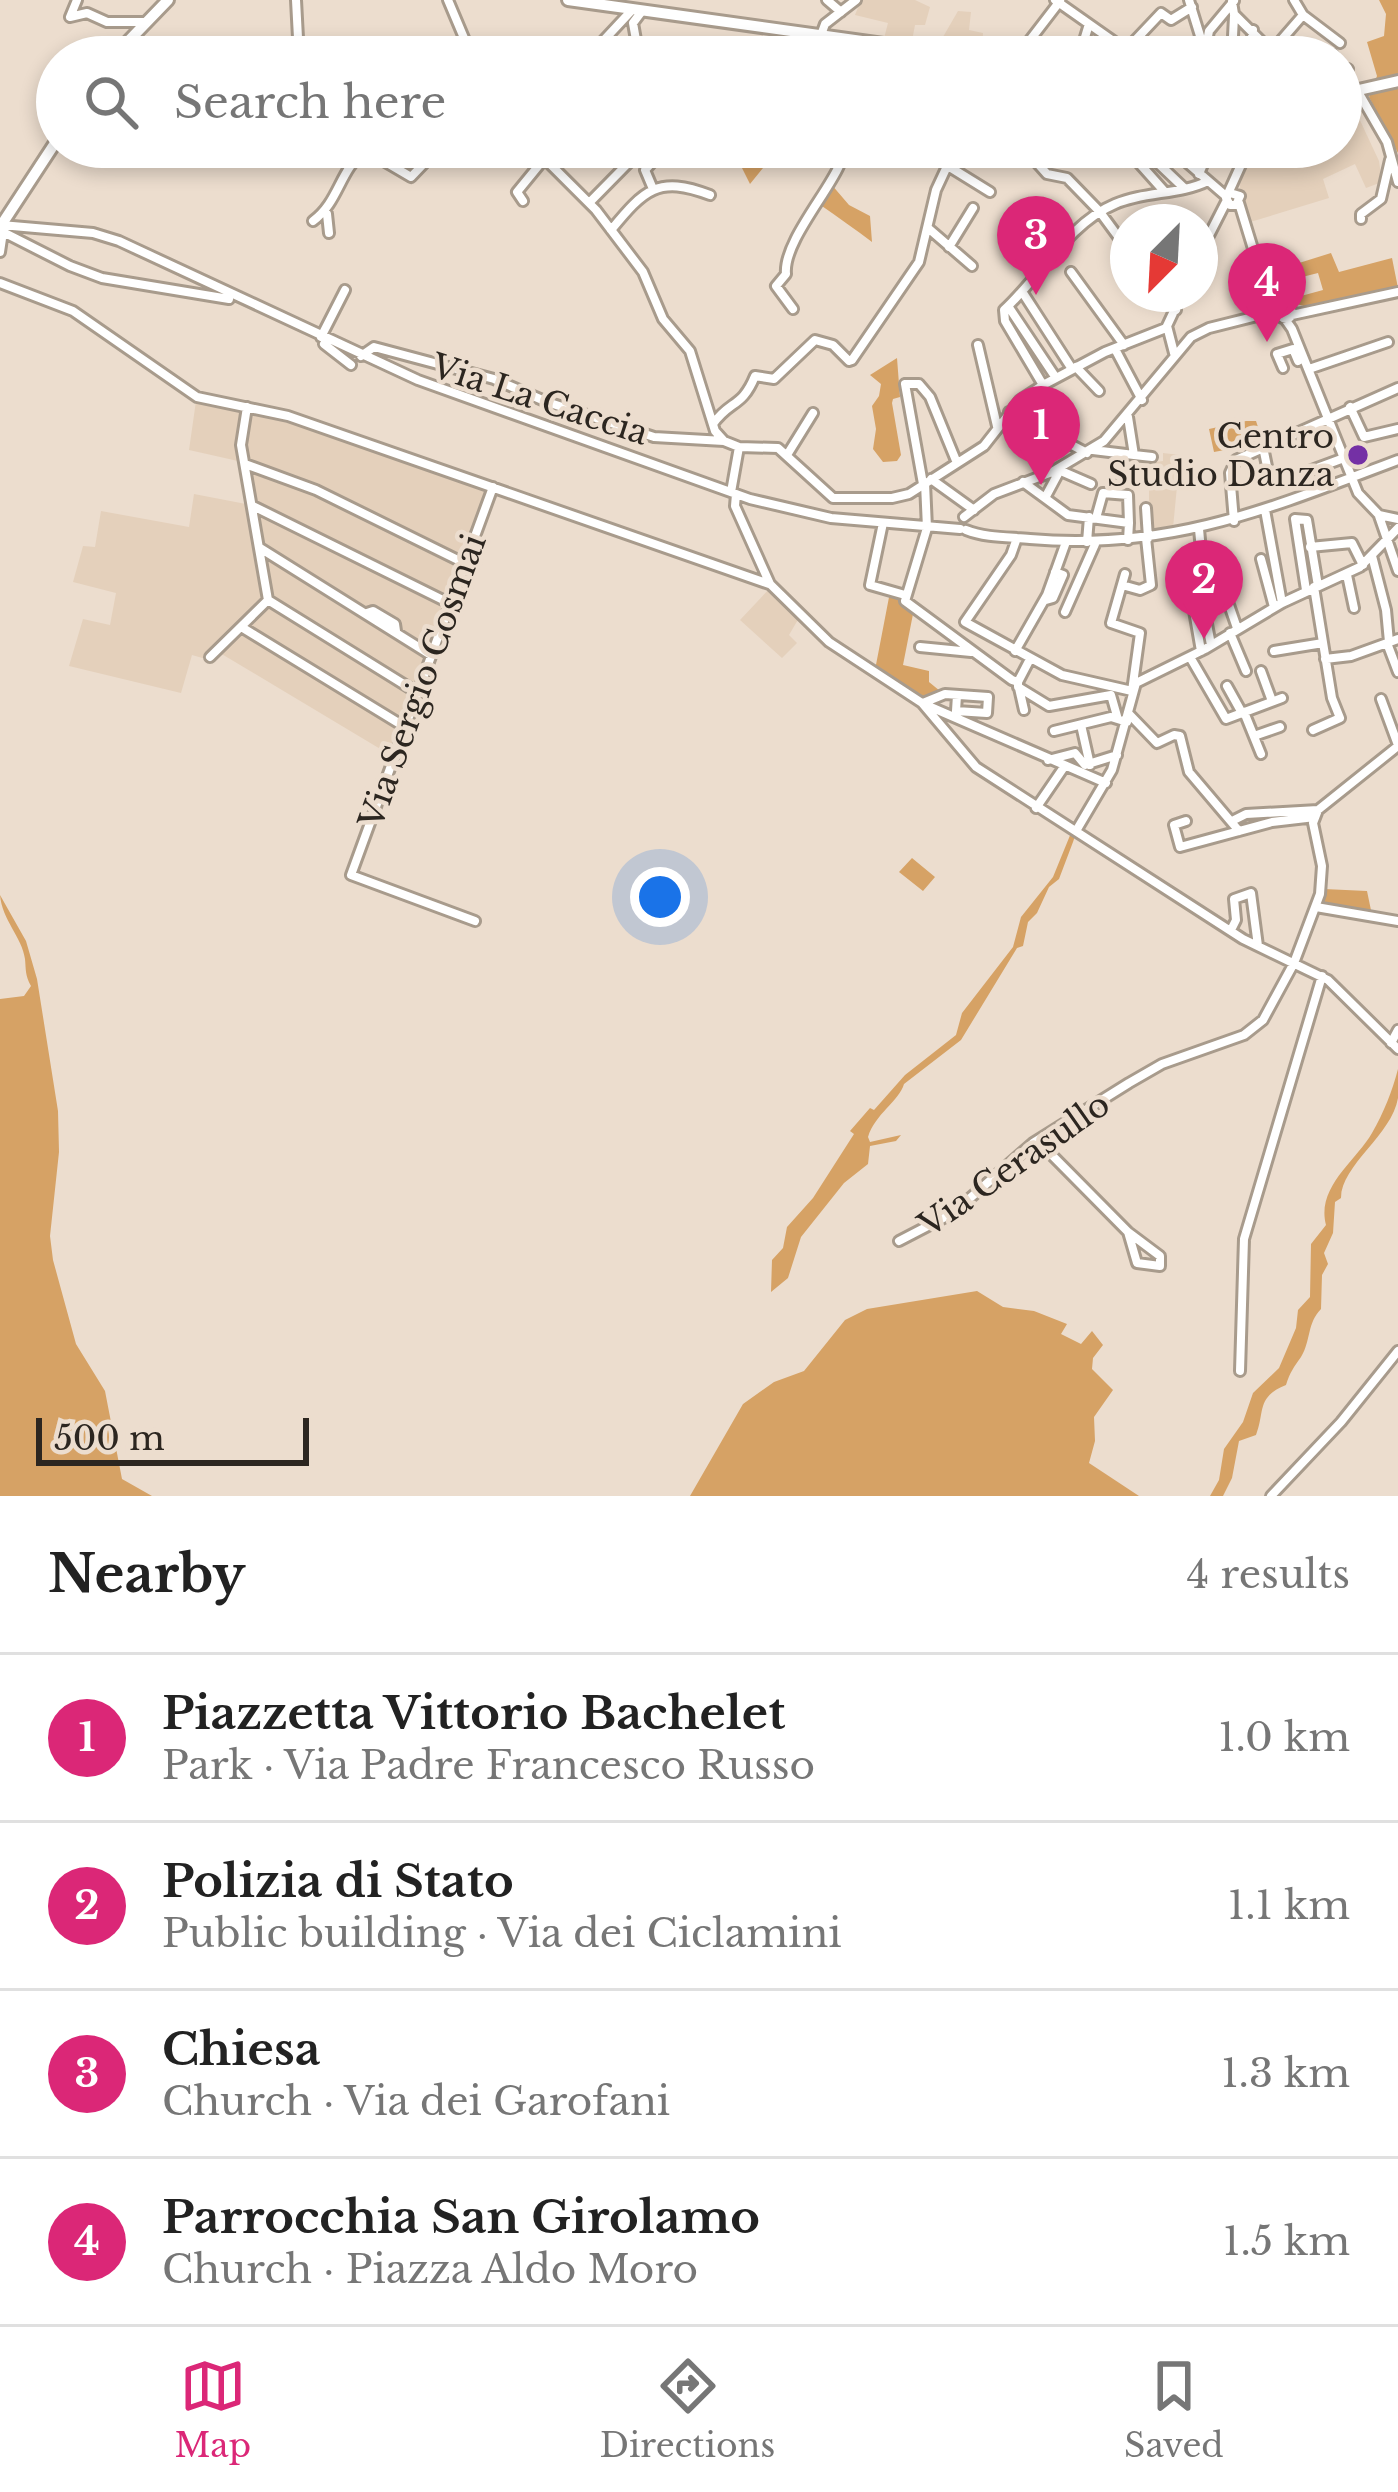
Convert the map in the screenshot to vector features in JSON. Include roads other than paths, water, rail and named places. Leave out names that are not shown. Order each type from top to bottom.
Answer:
[{"type":"main road","points":[[133,36],[168,0]]},
{"type":"main road","points":[[572,0],[828,36]]},
{"type":"main road","points":[[1362,90],[1398,81]]},
{"type":"main road","points":[[1,227],[39,168]]},
{"type":"street","points":[[77,0],[70,17],[87,13],[107,22],[146,22]]},
{"type":"street","points":[[296,0],[298,36]]},
{"type":"street","points":[[448,0],[463,36]]},
{"type":"street","points":[[827,0],[841,12]]},
{"type":"street","points":[[821,35],[825,24],[856,0]]},
{"type":"street","points":[[1294,0],[1303,15],[1331,36]]},
{"type":"street","points":[[1032,36],[1058,1],[1107,36]]},
{"type":"street","points":[[1233,36],[1234,1]]},
{"type":"street","points":[[1208,36],[1214,20],[1234,1]]},
{"type":"street","points":[[1139,36],[1161,13],[1171,20],[1190,3],[1201,36]]},
{"type":"street","points":[[610,36],[638,9]]},
{"type":"street","points":[[636,36],[633,23],[638,9]]},
{"type":"street","points":[[1234,14],[1258,36]]},
{"type":"street","points":[[1288,36],[1303,15]]},
{"type":"street","points":[[1085,36],[1089,23]]},
{"type":"street","points":[[1252,36],[1253,30]]},
{"type":"street","points":[[798,36],[800,32]]},
{"type":"street","points":[[1362,94],[1387,142],[1398,182]]},
{"type":"street","points":[[1361,218],[1381,199],[1391,159]]},
{"type":"street","points":[[313,221],[335,200],[349,168]]},
{"type":"street","points":[[396,168],[412,177],[420,168]]},
{"type":"street","points":[[523,200],[517,192],[537,168]]},
{"type":"street","points":[[553,168],[589,203],[643,272],[669,328],[690,351],[713,424],[724,441],[739,447],[770,446],[787,455],[826,495],[841,500],[892,499],[926,482],[984,446],[1009,412],[1043,385],[1119,347],[1173,332],[1191,337],[1209,328],[1398,292]]},
{"type":"street","points":[[589,203],[623,168]]},
{"type":"street","points":[[647,168],[653,189]]},
{"type":"street","points":[[793,309],[776,286],[785,274],[793,245],[838,168]]},
{"type":"street","points":[[713,424],[746,396],[755,376],[774,380],[815,340],[852,360],[919,262],[936,190],[947,168]]},
{"type":"street","points":[[951,168],[990,192]]},
{"type":"street","points":[[1042,168],[1047,174],[1064,176],[1110,226]]},
{"type":"street","points":[[1143,168],[1163,191]]},
{"type":"street","points":[[1163,168],[1184,188]]},
{"type":"street","points":[[1191,168],[1231,199],[1286,313],[1301,360]]},
{"type":"street","points":[[1199,174],[1201,168]]},
{"type":"street","points":[[1218,222],[1242,168]]},
{"type":"street","points":[[1005,310],[1100,212],[1138,196],[1208,182]]},
{"type":"street","points":[[611,230],[653,189],[675,184],[710,195]]},
{"type":"street","points":[[949,247],[973,208]]},
{"type":"street","points":[[326,212],[329,233]]},
{"type":"street","points":[[1012,215],[1056,256]]},
{"type":"street","points":[[0,251],[1,227]]},
{"type":"street","points":[[1,227],[93,233],[118,241],[418,380],[734,493],[807,513],[927,528],[965,524],[980,535],[1066,542],[1128,540],[1234,520],[1398,460]]},
{"type":"street","points":[[1,227],[70,266],[102,278],[227,298],[327,345],[351,365]]},
{"type":"street","points":[[928,228],[973,266]]},
{"type":"street","points":[[1071,272],[1119,347],[1142,400]]},
{"type":"street","points":[[0,283],[73,311],[189,394],[288,416],[770,584]]},
{"type":"street","points":[[321,337],[345,290]]},
{"type":"street","points":[[1023,293],[1074,368],[1099,391]]},
{"type":"street","points":[[1005,310],[1056,378]]},
{"type":"street","points":[[1005,310],[1043,385]]},
{"type":"street","points":[[1167,312],[1173,332]]},
{"type":"street","points":[[965,524],[976,508],[1006,488],[1060,470],[1090,452],[1128,417],[1142,400],[1178,312]]},
{"type":"street","points":[[1309,369],[1388,342]]},
{"type":"street","points":[[978,345],[998,428]]},
{"type":"street","name":"Via La Caccia","points":[[361,356],[374,346],[494,379],[547,402],[654,436],[724,441]]},
{"type":"street","points":[[1283,368],[1277,354],[1293,349],[1309,369],[1364,504],[1392,529],[1398,571]]},
{"type":"street","points":[[1271,374],[1301,360]]},
{"type":"street","points":[[957,463],[930,397],[922,386],[904,384],[926,482],[927,528],[905,601],[1049,706],[1108,694],[1114,698],[1117,716]]},
{"type":"street","points":[[1234,520],[1231,466],[1263,447],[1398,388]]},
{"type":"street","points":[[247,407],[241,445],[268,600],[418,693]]},
{"type":"street","points":[[1350,407],[1364,437],[1398,428]]},
{"type":"street","points":[[1009,412],[1090,452],[1152,457]]},
{"type":"street","points":[[787,455],[813,413]]},
{"type":"street","points":[[1128,417],[1134,455]]},
{"type":"street","points":[[1030,448],[1042,430]]},
{"type":"street","points":[[739,447],[735,506],[757,557],[770,584],[829,642],[938,714],[972,763],[1258,947],[1322,976],[1395,1046]]},
{"type":"street","points":[[1263,447],[1270,481]]},
{"type":"street","points":[[1119,475],[1120,455]]},
{"type":"street","points":[[1287,479],[1344,458]]},
{"type":"street","points":[[244,464],[316,490],[464,563]]},
{"type":"street","points":[[1060,470],[1091,484]]},
{"type":"street","points":[[1045,497],[1060,470]]},
{"type":"street","points":[[1308,471],[1317,491]]},
{"type":"street","points":[[926,482],[976,508]]},
{"type":"street","points":[[1023,482],[1068,515],[1129,523]]},
{"type":"street","name":"Via Sergio Cosmai","points":[[475,921],[351,875],[493,487]]},
{"type":"street","points":[[1065,612],[1092,542],[1093,518],[1102,493],[1129,495],[1128,540]]},
{"type":"street","points":[[252,505],[450,604]]},
{"type":"street","points":[[1076,831],[1106,783],[1128,718],[1140,633],[1111,623],[1124,580],[1140,590],[1151,585],[1146,508]]},
{"type":"street","points":[[1264,510],[1278,605]]},
{"type":"street","points":[[1312,730],[1340,718],[1313,588],[1293,519],[1307,520],[1313,588]]},
{"type":"street","points":[[883,523],[870,585],[905,595]]},
{"type":"street","points":[[1199,529],[1202,561]]},
{"type":"street","points":[[1132,691],[1142,679],[1190,657],[1278,605],[1347,575],[1372,558],[1392,529]]},
{"type":"street","points":[[1017,538],[1011,555],[965,622],[1062,675],[1132,691]]},
{"type":"street","points":[[1015,651],[1043,601],[1066,542]]},
{"type":"street","points":[[1310,547],[1352,543],[1363,565]]},
{"type":"street","points":[[259,547],[431,655]]},
{"type":"street","points":[[1372,558],[1392,551]]},
{"type":"street","points":[[743,573],[755,567],[757,557]]},
{"type":"street","points":[[1372,558],[1398,672]]},
{"type":"street","points":[[1262,559],[1278,605]]},
{"type":"street","points":[[1217,570],[1246,671]]},
{"type":"street","points":[[1347,575],[1354,608]]},
{"type":"street","points":[[1201,651],[1189,586],[1201,588],[1203,596]]},
{"type":"street","points":[[210,657],[268,600]]},
{"type":"street","points":[[1192,605],[1203,603],[1211,645]]},
{"type":"street","points":[[242,628],[405,727]]},
{"type":"street","points":[[1197,633],[1209,631]]},
{"type":"street","points":[[1345,641],[1348,656]]},
{"type":"street","points":[[1325,659],[1391,641]]},
{"type":"street","points":[[1274,650],[1323,643]]},
{"type":"street","points":[[920,647],[972,652]]},
{"type":"street","points":[[1190,657],[1223,717],[1277,700],[1262,671]]},
{"type":"street","points":[[1024,710],[1018,684],[1030,659]]},
{"type":"street","points":[[1227,686],[1261,754]]},
{"type":"street","points":[[922,703],[957,695]]},
{"type":"street","points":[[938,714],[940,696]]},
{"type":"street","points":[[1186,821],[1174,824],[1180,847],[1313,813],[1398,745],[1382,699]]},
{"type":"street","points":[[938,714],[1106,783]]},
{"type":"street","points":[[1054,731],[1117,716],[1128,718],[1157,742],[1178,734],[1189,772],[1239,831]]},
{"type":"street","points":[[1081,725],[1090,765]]},
{"type":"street","points":[[1254,736],[1280,727]]},
{"type":"street","points":[[1048,760],[1075,753],[1081,764],[1090,765],[1118,754]]},
{"type":"street","points":[[1036,808],[1064,767]]},
{"type":"street","points":[[1232,820],[1246,814],[1313,813]]},
{"type":"street","name":"Via Cerasullo","points":[[898,1241],[953,1213],[1038,1141],[1162,1064],[1244,1035],[1269,1012],[1294,963],[1323,881],[1313,813]]},
{"type":"street","points":[[1231,930],[1237,920],[1234,899],[1251,893],[1258,947]]},
{"type":"street","points":[[1316,907],[1398,921]]},
{"type":"street","points":[[1240,1371],[1244,1240],[1322,976]]},
{"type":"street","points":[[1395,1046],[1398,1030]]},
{"type":"street","points":[[1038,1141],[1128,1232],[1160,1256],[1161,1264],[1137,1263],[1128,1232]]},
{"type":"street","points":[[1271,1496],[1341,1422],[1398,1351]]},
{"type":"place","name":"Chiesa","points":[[1036,295]]},
{"type":"place","name":"Parrocchia San Girolamo","points":[[1267,342]]},
{"type":"place","name":"Centro Studio Danza","points":[[1358,455]]},
{"type":"place","name":"Piazzetta Vittorio Bachelet","points":[[1041,485]]},
{"type":"place","name":"Polizia di Stato","points":[[1204,639]]}]
